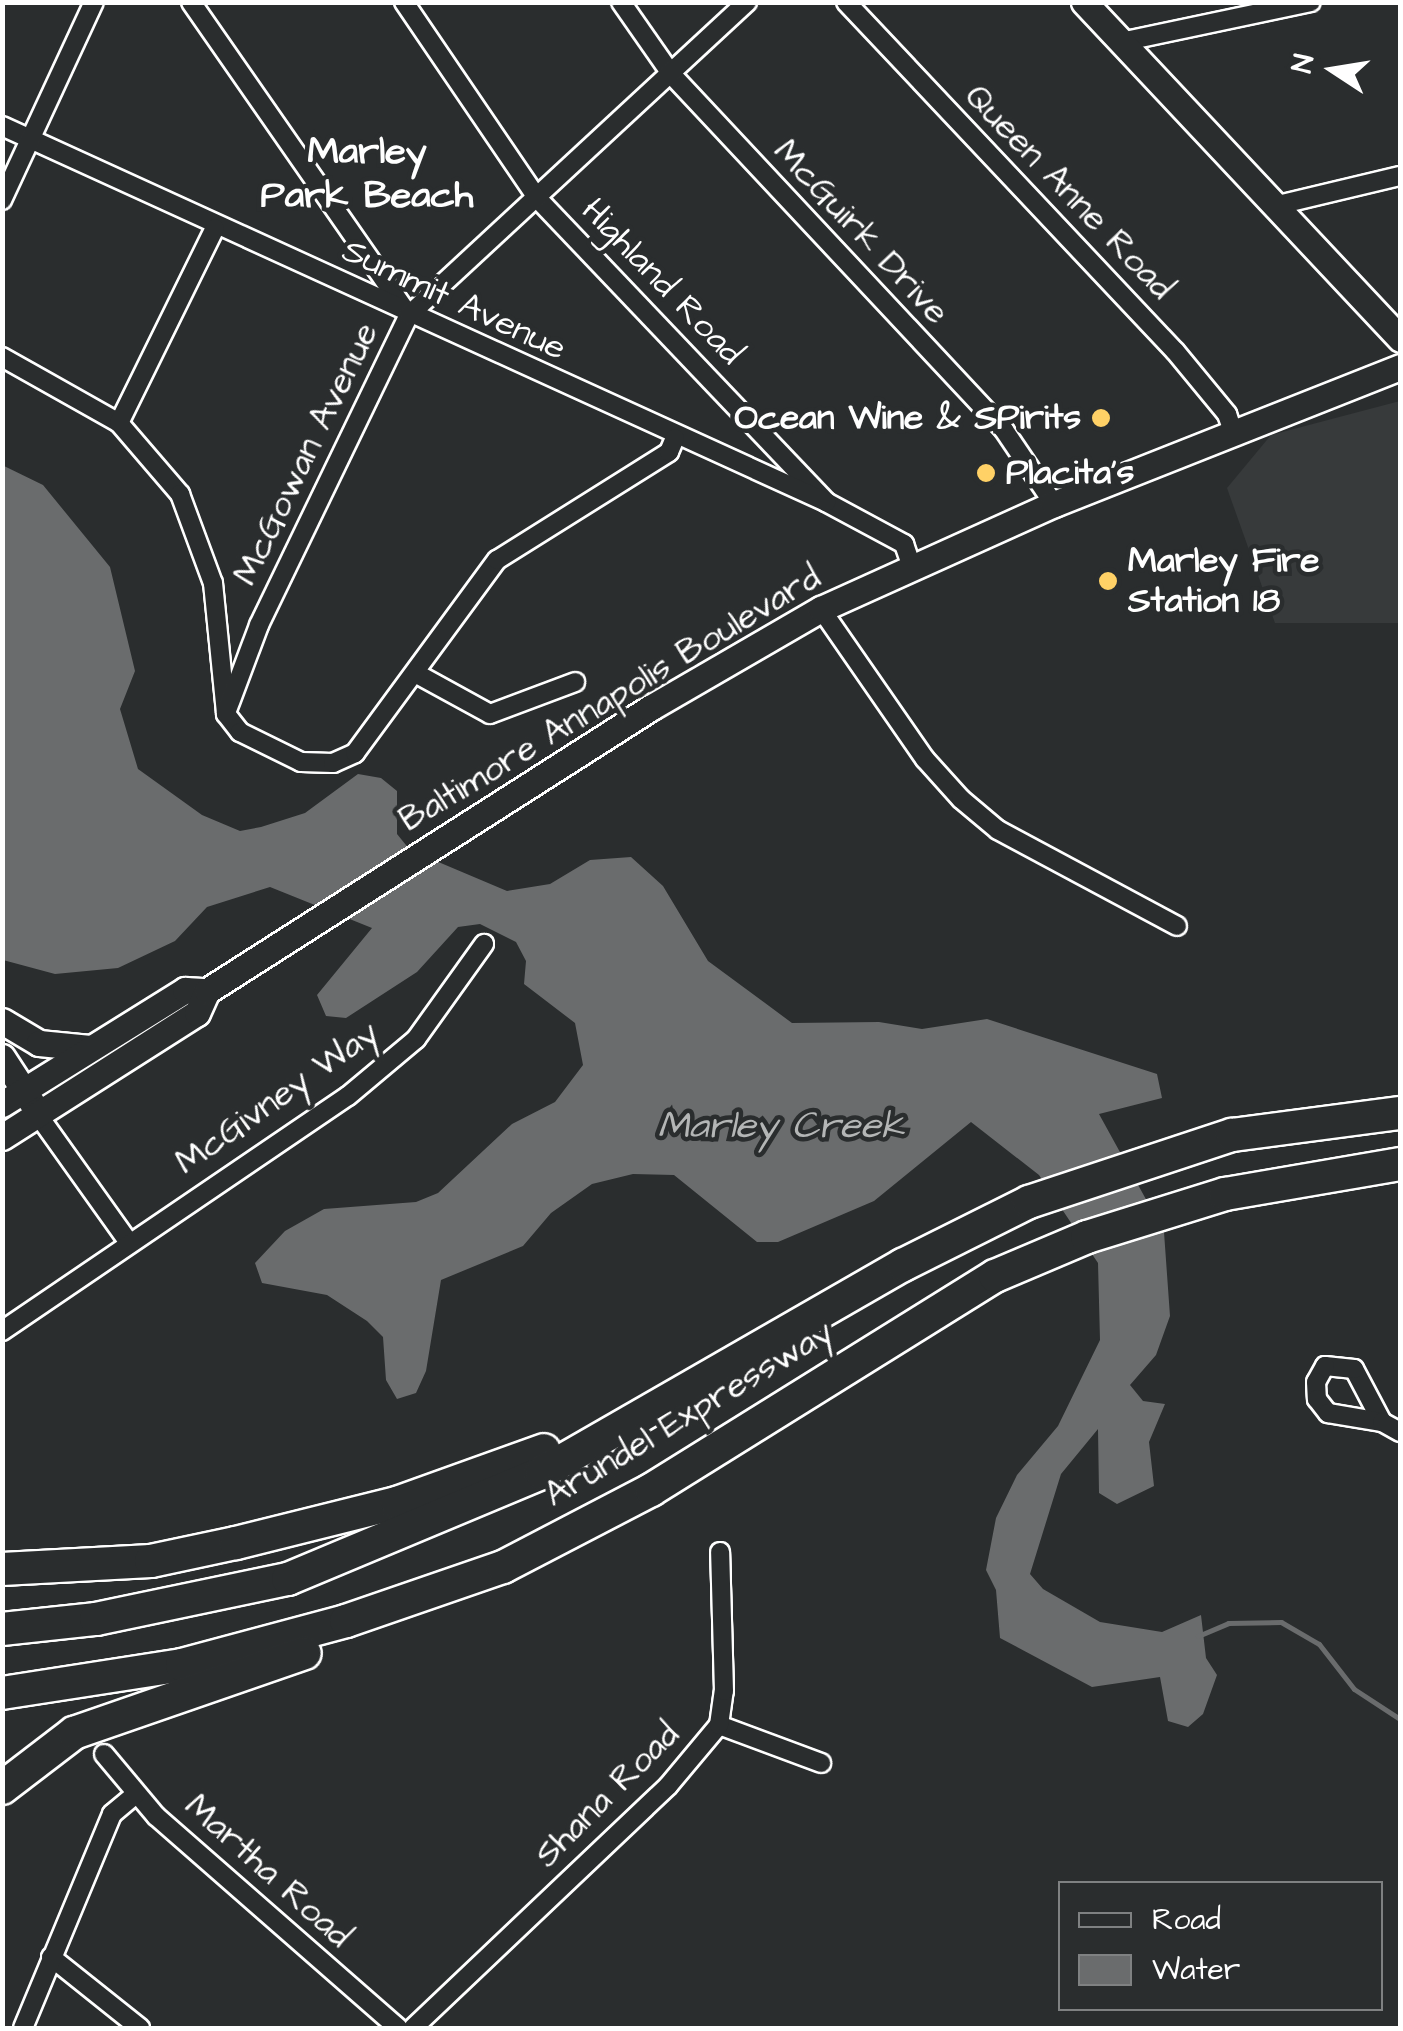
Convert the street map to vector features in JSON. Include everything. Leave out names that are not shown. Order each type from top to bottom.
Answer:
[{"type":"highway","name":"Arundel Expressway","points":[[2,1629],[96,1619],[288,1579],[524,1481],[652,1412],[903,1265],[1030,1202],[1164,1154],[1232,1135],[1400,1113]]},
{"type":"highway","name":"Arundel Expressway","points":[[2,1693],[182,1665],[503,1566],[651,1490],[897,1334],[1052,1251],[1192,1203],[1298,1178],[1400,1164]]},
{"type":"highway","points":[[2,1569],[150,1561],[236,1543],[397,1503],[652,1412]]},
{"type":"highway","points":[[2,1788],[74,1732],[437,1609],[454,1584]]},
{"type":"main road","points":[[1084,2],[1400,339]]},
{"type":"main road","name":"Baltimore Annapolis Boulevard","points":[[2,1104],[32,1103],[197,1013],[207,991],[446,838],[821,610],[912,564],[1054,504],[1400,367]]},
{"type":"main road","name":"Baltimore Annapolis Boulevard","points":[[2,1138],[32,1103],[90,1048],[185,990],[207,991]]},
{"type":"main road","points":[[2,1021],[39,1042],[90,1048]]},
{"type":"main road","points":[[2,1057],[32,1103]]},
{"type":"street","points":[[2,200],[94,2]]},
{"type":"street","points":[[191,2],[409,315]]},
{"type":"street","name":"Highland Road","points":[[404,2],[537,198],[826,502],[904,544],[912,564]]},
{"type":"street","name":"McGuirk Drive","points":[[621,2],[672,75],[1004,430],[1054,504]]},
{"type":"street","name":"McGowan Avenue","points":[[226,714],[259,625],[409,315],[747,2]]},
{"type":"street","name":"Queen Anne Road","points":[[846,2],[1175,351],[1227,414],[1234,434]]},
{"type":"street","points":[[1121,42],[1311,2]]},
{"type":"street","name":"Summit Avenue","points":[[2,126],[675,438],[826,502]]},
{"type":"street","points":[[1278,205],[1400,176]]},
{"type":"street","points":[[119,423],[216,228]]},
{"type":"street","points":[[2,357],[119,423],[180,494],[202,540],[214,582],[226,714],[240,732],[301,762],[333,763],[355,753],[417,674],[496,560],[669,452],[675,438]]},
{"type":"street","points":[[821,610],[925,759],[961,799],[998,830],[1176,926]]},
{"type":"street","points":[[417,674],[490,714],[575,682]]},
{"type":"street","name":"McGivney Way","points":[[2,1330],[128,1241],[348,1096],[416,1039],[484,944]]},
{"type":"street","points":[[32,1103],[128,1241]]},
{"type":"street","points":[[1382,1422],[1400,1432]]},
{"type":"street","name":"Shana Road","points":[[413,2028],[668,1786],[719,1725],[724,1691],[720,1552]]},
{"type":"street","points":[[719,1725],[821,1763]]},
{"type":"street","name":"Martha Road","points":[[104,1754],[136,1794],[398,2028]]},
{"type":"street","points":[[22,2028],[112,1814],[136,1794]]},
{"type":"street","points":[[51,1957],[140,2028]]},
{"type":"shaded area","points":[[1400,401],[1400,623],[1275,623],[1227,488],[1271,435]]},
{"type":"water","name":"Marley Creek","points":[[2,465],[43,485],[110,567],[135,671],[120,709],[138,769],[202,815],[240,831],[261,827],[305,813],[358,774],[381,778],[397,791],[397,834],[410,850],[507,891],[550,884],[590,860],[631,857],[663,886],[708,961],[792,1023],[879,1022],[922,1029],[987,1019],[1157,1074],[1162,1098],[1099,1114],[1164,1232],[1170,1316],[1156,1355],[1130,1385],[1143,1401],[1165,1404],[1149,1442],[1154,1486],[1117,1504],[1099,1493],[1098,1429],[1061,1474],[1030,1574],[1043,1589],[1100,1622],[1162,1632],[1201,1615],[1206,1658],[1217,1675],[1203,1714],[1188,1727],[1168,1721],[1160,1677],[1092,1687],[1000,1638],[996,1590],[986,1570],[996,1518],[1017,1475],[1058,1426],[1100,1340],[1098,1263],[1039,1175],[971,1122],[874,1201],[778,1242],[757,1242],[674,1175],[633,1174],[592,1184],[551,1213],[523,1246],[441,1280],[426,1371],[416,1393],[397,1399],[386,1380],[383,1337],[367,1321],[327,1295],[262,1283],[255,1263],[285,1231],[324,1209],[416,1202],[438,1193],[512,1124],[555,1102],[583,1065],[575,1023],[524,984],[526,961],[516,942],[480,924],[458,927],[417,972],[346,1018],[326,1016],[317,995],[372,928],[270,887],[207,907],[175,941],[118,968],[55,974],[3,960]]},
{"type":"waterway","name":"Marley Creek","points":[[1198,1636],[1228,1623],[1281,1622],[1319,1644],[1354,1689],[1400,1719]]},
{"type":"place","name":"Ocean Wine & SPirits","points":[[1101,418]]},
{"type":"place","name":"Placita's","points":[[986,473]]},
{"type":"place","name":"Marley Fire Station 18","points":[[1108,581]]},
{"type":"district","name":"Marley Park Beach","points":[[367,175]]}]
